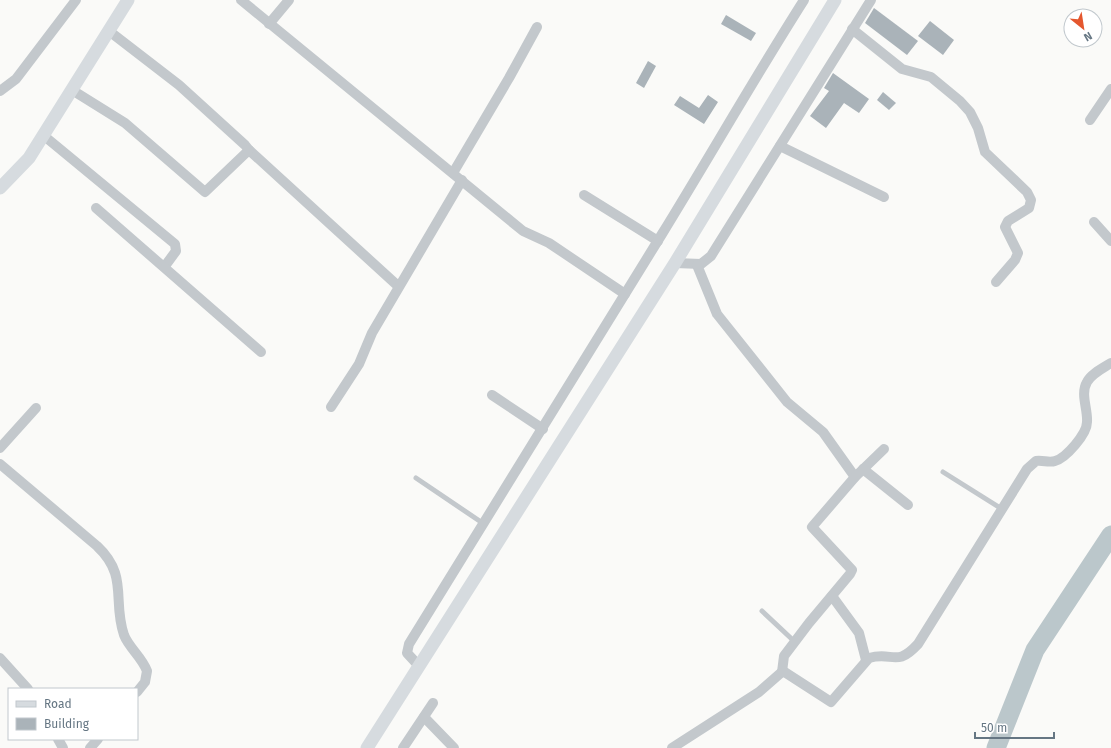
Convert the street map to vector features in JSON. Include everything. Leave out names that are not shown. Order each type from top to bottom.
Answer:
[{"type":"street","points":[[0,92],[16,79],[76,0]]},
{"type":"street","points":[[0,188],[28,158],[128,0]]},
{"type":"street","points":[[241,0],[523,231],[549,242],[625,294]]},
{"type":"street","points":[[269,24],[289,0]]},
{"type":"street","points":[[419,666],[407,653],[408,644],[484,524],[658,241],[749,87],[804,0]]},
{"type":"street","points":[[367,748],[675,263],[835,0]]},
{"type":"street","points":[[675,263],[697,265],[705,263],[712,256],[871,0]]},
{"type":"street","points":[[453,173],[537,27]]},
{"type":"street","points":[[852,29],[902,69],[931,77],[960,100],[970,112],[978,128],[985,152],[1027,192],[1031,200],[1029,208],[1008,221],[1004,226],[1018,250],[1018,256],[996,282]]},
{"type":"street","points":[[109,31],[179,84],[398,286]]},
{"type":"street","points":[[1090,120],[1111,89]]},
{"type":"street","points":[[72,90],[125,123],[205,192],[249,150]]},
{"type":"street","points":[[43,135],[175,244],[176,250],[165,266]]},
{"type":"street","points":[[780,146],[884,197]]},
{"type":"street","points":[[331,407],[359,364],[372,333],[398,286],[462,180]]},
{"type":"street","points":[[584,195],[658,241]]},
{"type":"street","points":[[96,208],[165,266],[261,352]]},
{"type":"street","points":[[1094,222],[1111,241]]},
{"type":"street","points":[[697,265],[717,314],[787,402],[823,432],[855,477]]},
{"type":"street","points":[[782,672],[786,672],[832,702],[866,660],[877,656],[902,658],[918,644],[1030,465],[1036,461],[1049,462],[1058,460],[1080,438],[1087,422],[1084,393],[1086,383],[1092,376],[1111,363]]},
{"type":"street","points":[[492,395],[542,429]]},
{"type":"street","points":[[0,448],[36,408]]},
{"type":"street","points":[[672,748],[759,692],[782,672],[783,659],[852,570],[812,527],[855,477],[884,449]]},
{"type":"street","points":[[0,464],[97,546],[110,559],[116,575],[124,633],[147,671],[145,682],[138,691]]},
{"type":"street","points":[[863,469],[908,504]]},
{"type":"street","points":[[832,596],[859,633],[866,660]]},
{"type":"street","points":[[0,658],[27,688]]},
{"type":"street","points":[[404,748],[433,703]]},
{"type":"street","points":[[424,717],[454,748]]},
{"type":"street","points":[[90,748],[97,740]]},
{"type":"lane","points":[[943,472],[1002,509]]},
{"type":"lane","points":[[416,478],[484,524]]},
{"type":"lane","points":[[762,611],[795,642]]},
{"type":"building","points":[[874,8],[918,41],[907,55],[865,23]]},
{"type":"building","points":[[726,15],[756,33],[751,41],[721,24]]},
{"type":"building","points":[[930,21],[954,40],[943,55],[918,36]]},
{"type":"building","points":[[648,61],[656,66],[644,88],[636,83]]},
{"type":"building","points":[[833,73],[869,99],[859,113],[844,103],[826,128],[810,116],[829,91],[824,88]]},
{"type":"building","points":[[883,92],[896,103],[889,110],[877,100]]},
{"type":"building","points":[[708,95],[718,102],[704,124],[674,105],[680,96],[699,108]]},
{"type":"waterway","points":[[996,748],[1035,650],[1111,535]]}]
